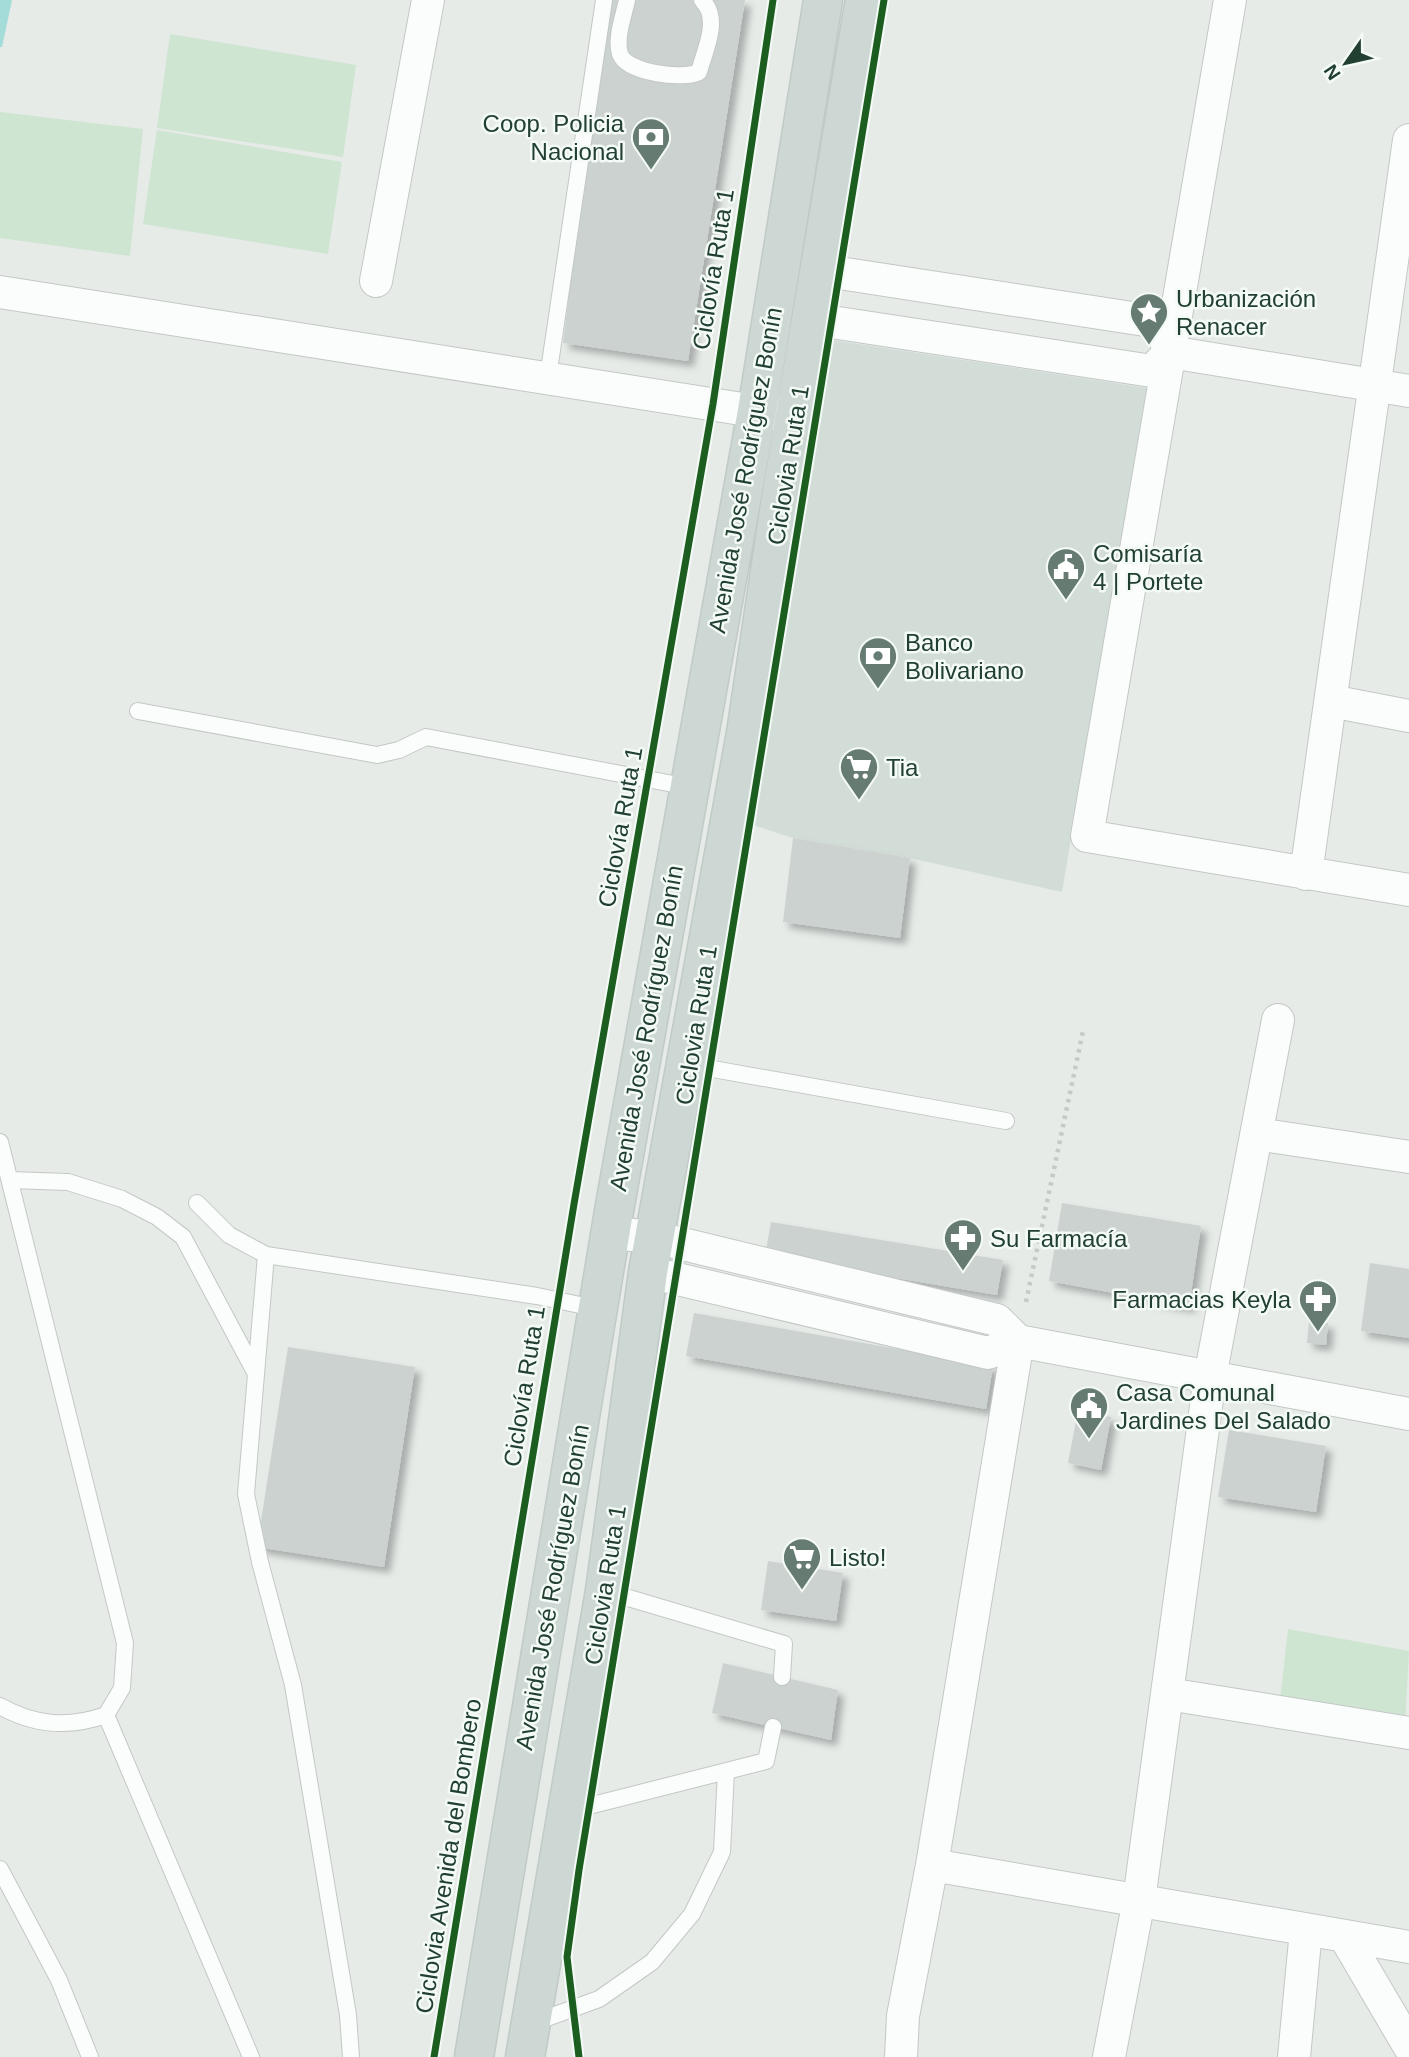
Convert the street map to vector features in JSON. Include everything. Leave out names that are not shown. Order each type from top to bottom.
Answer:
[{"type":"main road","name":"Avenida José Rodríguez Bonín","points":[[529,2045],[605,1591],[636,1244],[657,966],[757,411],[823,0]]},
{"type":"main road","name":"Avenida José Rodríguez Bonín","points":[[474,2057],[599,1309],[636,1244],[685,1064],[746,733],[795,418],[865,0]]},
{"type":"street","points":[[376,281],[428,0]]},
{"type":"street","points":[[1230,0],[1087,836],[1409,890]]},
{"type":"street","points":[[1306,874],[1409,140]]},
{"type":"street","points":[[820,270],[1158,322],[1170,352]]},
{"type":"street","points":[[0,292],[795,418]]},
{"type":"street","points":[[1079,360],[1087,311]]},
{"type":"street","points":[[812,319],[1152,371],[1170,352]]},
{"type":"street","points":[[1170,352],[1409,391]]},
{"type":"street","points":[[1331,701],[1409,716]]},
{"type":"street","points":[[1109,2057],[1139,1900],[1210,1377],[1278,1020]]},
{"type":"street","points":[[1257,1134],[1409,1157]]},
{"type":"street","points":[[636,1244],[997,1320],[1018,1341],[1409,1414]]},
{"type":"street","points":[[901,2057],[903,2016],[932,1865],[1018,1341]]},
{"type":"street","points":[[1168,1694],[1409,1733]]},
{"type":"street","points":[[932,1865],[1409,1947]]},
{"type":"street","points":[[1294,2057],[1306,1930]]},
{"type":"street","points":[[1345,1937],[1409,2046]]},
{"type":"lane","points":[[548,377],[604,0]]},
{"type":"lane","points":[[627,0],[620,41],[621,55],[628,65],[681,78],[699,72],[713,21],[709,7],[702,0]]},
{"type":"lane","points":[[138,711],[377,755],[399,750],[426,737],[689,787]]},
{"type":"lane","points":[[685,1064],[1006,1121]]},
{"type":"lane","points":[[0,1706],[22,1718],[77,1725],[106,1715],[122,1688],[125,1643],[1,1147]]},
{"type":"lane","points":[[10,1180],[68,1182],[122,1199],[158,1217],[183,1237],[256,1374]]},
{"type":"lane","points":[[197,1203],[229,1235],[266,1255],[537,1296],[599,1309]]},
{"type":"lane","points":[[266,1255],[246,1494],[260,1562],[293,1685],[348,2015],[351,2057]]},
{"type":"lane","points":[[605,1591],[784,1644],[782,1678]]},
{"type":"lane","points":[[106,1715],[251,2057]]},
{"type":"lane","points":[[567,1812],[766,1761],[773,1727]]},
{"type":"lane","points":[[529,2045],[652,1962],[692,1914],[722,1852],[726,1771]]},
{"type":"lane","points":[[0,1869],[59,1980],[90,2057]]},
{"type":"path","points":[[1018,1341],[1083,1031]]},
{"type":"shaded area","points":[[826,339],[1147,388],[1062,892],[910,858],[793,838],[750,824],[746,733]]},
{"type":"green space","points":[[170,34],[356,65],[343,157],[157,128]]},
{"type":"green space","points":[[0,112],[143,129],[130,256],[0,238]]},
{"type":"green space","points":[[157,130],[342,162],[328,254],[143,224]]},
{"type":"green space","points":[[1288,1629],[1409,1651],[1405,1724],[1280,1701]]},
{"type":"water","points":[[0,0],[12,0],[2,47],[0,47]]},
{"type":"building","name":"Coop. Policia Nacional","points":[[605,0],[745,0],[688,361],[563,343]]},
{"type":"building","points":[[793,838],[910,858],[900,938],[783,922]]},
{"type":"building","points":[[1062,1203],[1201,1226],[1189,1307],[1049,1281]]},
{"type":"building","points":[[771,1222],[1003,1260],[997,1295],[765,1256]]},
{"type":"building","points":[[1370,1263],[1409,1269],[1409,1338],[1361,1331]]},
{"type":"building","points":[[694,1313],[993,1366],[986,1409],[686,1356]]},
{"type":"building","name":"Farmacias Keyla","points":[[1309,1321],[1328,1323],[1326,1345],[1307,1343]]},
{"type":"building","points":[[288,1347],[415,1367],[384,1567],[257,1547]]},
{"type":"building","name":"Casa Comunal Jardines Del Salado","points":[[1078,1411],[1111,1417],[1101,1470],[1068,1463]]},
{"type":"building","points":[[1229,1430],[1326,1446],[1316,1512],[1218,1497]]},
{"type":"building","name":"Listo!","points":[[768,1561],[843,1573],[836,1621],[761,1610]]},
{"type":"building","points":[[723,1663],[838,1690],[831,1740],[712,1713]]},
{"type":"cycle path","name":"Ciclovía Ruta 1","points":[[434,2057],[574,1204],[713,404],[773,0]]},
{"type":"cycle path","name":"Ciclovia Ruta 1","points":[[579,2057],[567,1957],[579,1870],[884,0]]},
{"type":"place","name":"Coop. Policia Nacional","points":[[651,171]]},
{"type":"place","name":"Urbanización Renacer","points":[[1149,346]]},
{"type":"place","name":"Comisaría 4 | Portete","points":[[1066,601]]},
{"type":"place","name":"Banco Bolivariano","points":[[878,690]]},
{"type":"place","name":"Tia","points":[[859,801]]},
{"type":"place","name":"Su Farmacía","points":[[963,1272]]},
{"type":"place","name":"Farmacias Keyla","points":[[1318,1333]]},
{"type":"place","name":"Casa Comunal Jardines Del Salado","points":[[1089,1440]]},
{"type":"place","name":"Listo!","points":[[802,1591]]}]
